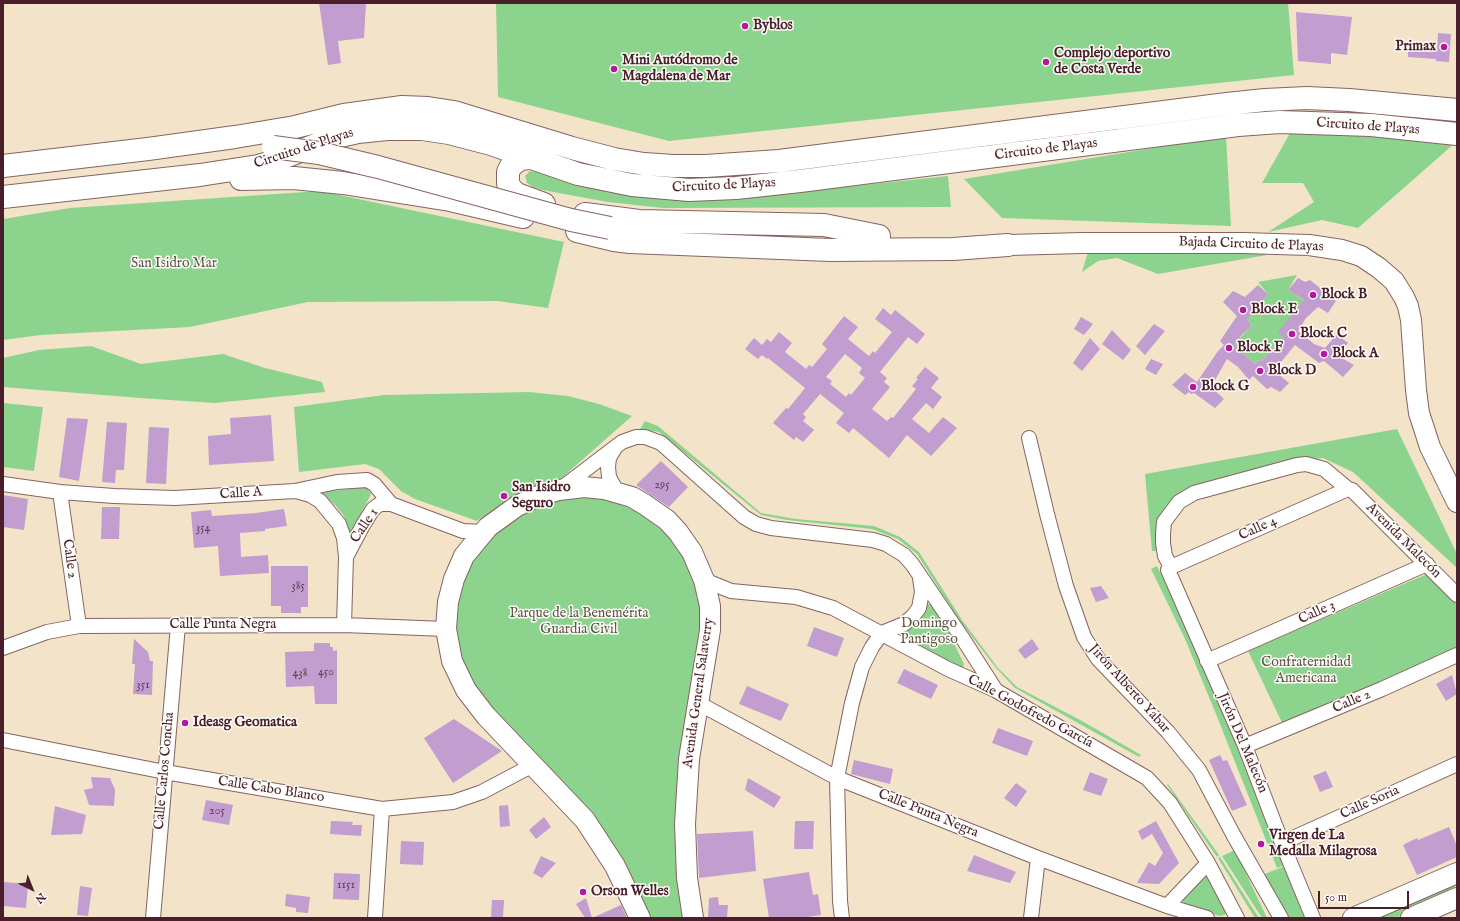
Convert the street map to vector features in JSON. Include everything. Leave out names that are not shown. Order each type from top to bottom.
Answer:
[{"type":"highway","name":"Circuito de Playas","points":[[3,166],[235,137],[294,128],[344,115],[402,107],[428,108],[454,112],[572,148],[614,159],[658,165],[706,166],[779,161],[1265,100],[1307,98],[1349,100],[1457,110]]},
{"type":"highway","name":"Circuito de Playas","points":[[3,197],[200,175],[258,166],[336,137],[358,132],[386,129],[422,129],[449,133],[491,144],[578,174],[632,185],[689,190],[736,188],[800,181],[1238,125],[1280,122],[1372,124],[1457,134]]},
{"type":"highway","points":[[3,177],[197,151],[247,147],[273,147],[319,153],[378,167],[571,220],[638,232],[879,236],[1008,245]]},
{"type":"highway","points":[[530,158],[523,158],[509,168],[507,176],[510,186],[514,192],[523,197],[556,208],[604,217],[640,221],[824,225],[879,236]]},
{"type":"highway","points":[[200,175],[219,180],[281,178],[308,179],[390,189],[450,200],[607,239],[630,242],[830,250],[953,249],[1008,245]]},
{"type":"street","name":"Bajada Circuito de Playas","points":[[1008,245],[1082,243],[1243,243],[1310,245],[1342,250],[1361,256],[1379,268],[1390,278],[1399,288],[1407,304],[1411,320],[1414,380],[1419,414],[1430,447],[1457,502]]},
{"type":"street","points":[[559,490],[625,441],[636,437],[645,437],[655,439],[671,451],[744,517],[756,524],[771,528],[873,540],[886,544],[904,555],[963,639],[995,690]]},
{"type":"street","name":"Jirón Alberto Yabar","points":[[1029,438],[1066,586],[1084,637],[1098,658],[1168,732],[1199,770],[1234,836],[1281,918]]},
{"type":"street","points":[[615,448],[609,458],[608,467],[609,477],[617,492]]},
{"type":"street","name":"Avenida Malecón","points":[[1170,568],[1165,556],[1163,543],[1164,522],[1179,502],[1194,493],[1297,465],[1306,464],[1324,470],[1348,489],[1352,490],[1457,595]]},
{"type":"street","name":"Calle A","points":[[3,484],[60,492],[175,498],[296,491],[337,482],[366,480],[374,484],[391,504],[474,535]]},
{"type":"street","name":"Avenida General Salaverry","points":[[640,918],[615,866],[585,820],[486,716],[466,690],[452,661],[446,629],[448,602],[454,578],[474,535],[517,506],[538,496],[559,490],[584,488],[604,489],[632,497],[644,504],[666,520],[678,532],[692,552],[704,580],[710,606],[710,635],[689,759],[685,824],[687,878],[693,918]]},
{"type":"street","name":"Calle 4","points":[[1170,568],[1348,489]]},
{"type":"street","name":"Calle 1","points":[[296,491],[310,495],[320,501],[339,524],[344,538],[346,557],[344,625]]},
{"type":"street","name":"Calle 2","points":[[60,492],[79,626]]},
{"type":"street","name":"Calle 1","points":[[346,557],[363,524],[373,509],[380,504],[391,504]]},
{"type":"street","name":"Calle 3","points":[[1207,661],[1427,564]]},
{"type":"street","name":"Jirón Del Malecón","points":[[1170,568],[1207,661],[1245,746],[1282,843],[1313,918]]},
{"type":"street","points":[[842,918],[840,902],[836,778],[856,685],[866,657],[882,633],[904,624],[919,608],[922,592],[918,574]]},
{"type":"street","name":"Calle Godofredo García","points":[[704,580],[731,591],[796,597],[834,608],[948,669],[995,690],[1147,778],[1170,803],[1208,863],[1237,918]]},
{"type":"street","points":[[710,606],[731,591]]},
{"type":"street","name":"Calle Carlos Concha","points":[[153,918],[178,625]]},
{"type":"street","name":"Calle Punta Negra","points":[[3,648],[47,632],[79,626],[344,625],[446,629]]},
{"type":"street","name":"Calle 2","points":[[1245,746],[1382,689],[1457,655]]},
{"type":"street","name":"Calle Punta Negra","points":[[698,703],[836,778],[1038,858],[1167,906],[1207,918]]},
{"type":"street","name":"Calle Cabo Blanco","points":[[3,740],[165,772],[382,809],[453,802],[482,792],[533,765]]},
{"type":"street","name":"Calle Soria","points":[[1282,843],[1457,764]]},
{"type":"street","points":[[375,918],[382,809]]},
{"type":"street","points":[[1031,918],[1038,858]]},
{"type":"street","points":[[1167,906],[1208,863]]},
{"type":"street","points":[[1353,918],[1457,873]]},
{"type":"street","points":[[1411,918],[1457,898]]},
{"type":"green space","points":[[496,3],[1288,3],[1294,75],[669,141],[498,97]]},
{"type":"green space","points":[[1290,133],[1375,136],[1455,143],[1358,228],[1322,220],[1268,232],[1314,202],[1303,183],[1262,183]]},
{"type":"green space","points":[[1226,136],[1231,226],[1002,218],[964,179]]},
{"type":"green space","points":[[530,171],[542,172],[593,187],[660,199],[732,199],[948,176],[951,207],[663,208],[608,202],[542,190],[527,183],[525,176]]},
{"type":"green space","name":"San Isidro Mar","points":[[320,191],[564,242],[548,308],[497,301],[308,302],[190,327],[41,335],[3,340],[3,219],[70,208]]},
{"type":"green space","points":[[1268,250],[1267,255],[1158,274],[1117,258],[1098,261],[1082,272],[1088,252]]},
{"type":"green space","points":[[1297,275],[1288,290],[1305,301],[1283,337],[1262,361],[1259,360],[1255,364],[1234,345],[1252,325],[1247,320],[1268,294],[1258,282]]},
{"type":"green space","points":[[91,346],[141,364],[223,354],[265,368],[322,382],[325,392],[215,403],[3,387],[3,358],[39,350]]},
{"type":"green space","points":[[529,392],[568,396],[599,404],[632,416],[556,483],[509,498],[477,521],[415,499],[401,491],[379,469],[365,464],[299,472],[294,407],[384,395]]},
{"type":"green space","points":[[3,403],[43,407],[34,471],[3,467]]},
{"type":"green space","points":[[645,421],[658,426],[761,513],[796,519],[874,526],[900,537],[919,552],[962,620],[998,668],[1017,687],[1082,721],[1141,755],[1139,757],[1015,688],[997,669],[959,620],[917,554],[898,539],[872,529],[787,520],[761,515],[659,432],[640,429]]},
{"type":"green space","points":[[1397,429],[1457,554],[1457,568],[1353,472],[1323,458],[1295,462],[1186,489],[1160,523],[1160,551],[1152,551],[1145,474]]},
{"type":"green space","points":[[366,487],[371,494],[350,536],[344,516],[323,494],[324,492]]},
{"type":"green space","name":"Parque de la Benemérita Guardia Civil","points":[[592,496],[614,502],[634,510],[667,535],[679,548],[693,571],[704,614],[678,790],[676,841],[677,864],[686,918],[648,918],[486,703],[467,675],[459,657],[453,627],[461,585],[472,560],[497,529],[532,505],[561,498]]},
{"type":"green space","points":[[1157,566],[1191,635],[1287,864],[1277,868],[1185,639],[1151,569]]},
{"type":"green space","name":"Confraternidad Americana","points":[[1427,574],[1457,603],[1457,648],[1284,727],[1248,651]]},
{"type":"green space","name":"Domingo Pantigoso","points":[[928,604],[935,604],[964,664],[963,668],[960,669],[902,637],[904,630],[921,617]]},
{"type":"green space","points":[[1168,784],[1219,855],[1217,857],[1167,785]]},
{"type":"green space","points":[[1235,850],[1267,918],[1262,918],[1222,856]]},
{"type":"green space","points":[[1220,857],[1259,918],[1255,918],[1218,858]]},
{"type":"green space","points":[[1285,866],[1308,918],[1280,918],[1257,877]]},
{"type":"green space","points":[[1205,875],[1209,876],[1227,908],[1225,915],[1220,916],[1187,907],[1183,902],[1183,898]]},
{"type":"green space","points":[[1453,882],[1456,891],[1396,918],[1366,918]]},
{"type":"building","points":[[319,3],[366,3],[364,38],[338,41],[341,63],[328,65]]},
{"type":"building","points":[[1296,12],[1352,17],[1347,55],[1331,53],[1331,64],[1298,61]]},
{"type":"building","points":[[1438,33],[1451,34],[1449,62],[1436,61],[1436,59],[1408,57],[1408,48],[1437,50]]},
{"type":"building","points":[[1298,278],[1305,282],[1310,280],[1336,301],[1328,313],[1318,307],[1306,318],[1298,331],[1314,344],[1325,348],[1337,334],[1348,343],[1338,356],[1354,365],[1343,377],[1324,361],[1319,363],[1295,345],[1277,367],[1277,373],[1289,383],[1280,392],[1271,387],[1267,389],[1253,376],[1249,380],[1238,367],[1227,359],[1211,387],[1224,399],[1215,408],[1194,393],[1191,394],[1189,392],[1185,395],[1172,385],[1185,373],[1197,382],[1218,351],[1224,345],[1220,341],[1237,316],[1223,302],[1233,291],[1245,297],[1258,285],[1268,294],[1247,320],[1252,325],[1234,345],[1255,364],[1259,360],[1262,361],[1283,337],[1278,332],[1304,300],[1288,290]]},
{"type":"building","points":[[883,308],[891,315],[895,310],[925,334],[917,344],[908,337],[880,372],[887,378],[884,382],[890,387],[872,409],[887,421],[891,417],[893,418],[916,389],[912,386],[918,379],[916,378],[925,367],[939,378],[931,388],[942,397],[933,409],[926,403],[912,419],[929,433],[943,417],[957,428],[931,456],[907,435],[889,458],[853,428],[849,433],[836,423],[844,413],[820,394],[803,414],[806,417],[803,421],[814,430],[803,442],[796,437],[794,440],[773,423],[786,408],[788,409],[805,388],[768,358],[767,359],[762,355],[758,359],[745,349],[754,338],[762,345],[767,339],[771,342],[779,332],[792,343],[785,352],[806,369],[809,365],[812,367],[827,349],[822,344],[844,316],[858,327],[848,339],[869,356],[873,351],[875,353],[892,332],[875,319]],"holes":[[[845,354],[862,368],[859,373],[865,378],[851,395],[849,393],[846,397],[830,384],[832,381],[826,377]]]},
{"type":"building","points":[[1081,317],[1093,324],[1084,335],[1074,329]]},
{"type":"building","points":[[1154,324],[1165,331],[1145,355],[1136,346]]},
{"type":"building","points":[[1112,330],[1131,350],[1123,360],[1102,344]]},
{"type":"building","points":[[1090,338],[1100,349],[1082,371],[1073,363]]},
{"type":"building","points":[[1151,359],[1163,364],[1156,375],[1145,369]]},
{"type":"building","points":[[271,415],[274,461],[209,465],[208,436],[231,434],[230,418]]},
{"type":"building","points":[[67,418],[88,419],[79,481],[59,477]]},
{"type":"building","points":[[107,422],[127,423],[124,470],[116,470],[115,483],[102,482]]},
{"type":"building","points":[[149,427],[169,428],[166,484],[146,483]]},
{"type":"building","points":[[661,461],[688,487],[669,507],[636,485]]},
{"type":"building","points":[[3,495],[28,499],[24,530],[3,527]]},
{"type":"building","points":[[102,507],[120,507],[119,539],[101,539]]},
{"type":"building","points":[[284,509],[287,526],[265,529],[265,531],[240,533],[241,557],[268,555],[269,573],[220,576],[218,546],[194,548],[191,512],[211,510],[212,516],[256,513]]},
{"type":"building","points":[[271,566],[308,566],[308,607],[301,607],[301,613],[281,613],[281,606],[271,606]]},
{"type":"building","points":[[1101,586],[1109,598],[1096,602],[1090,588]]},
{"type":"building","points":[[814,627],[844,638],[837,657],[807,646]]},
{"type":"building","points":[[134,639],[148,652],[150,661],[153,661],[152,695],[133,694],[135,664],[132,664]]},
{"type":"building","points":[[1032,639],[1039,649],[1025,659],[1018,650]]},
{"type":"building","points":[[314,643],[330,643],[330,647],[333,647],[333,651],[337,650],[337,704],[315,704],[314,686],[286,687],[285,652],[314,651]]},
{"type":"building","points":[[904,669],[938,685],[931,699],[897,683]]},
{"type":"building","points":[[1452,675],[1457,694],[1446,701],[1436,684]]},
{"type":"building","points":[[747,686],[789,704],[781,721],[739,704]]},
{"type":"building","points":[[454,719],[502,751],[453,783],[424,738]]},
{"type":"building","points":[[998,728],[1033,741],[1027,756],[992,743]]},
{"type":"building","points":[[1220,755],[1223,761],[1227,760],[1247,805],[1232,811],[1209,760]]},
{"type":"building","points":[[854,760],[893,769],[890,784],[851,774]]},
{"type":"building","points":[[1326,771],[1333,787],[1320,792],[1313,776]]},
{"type":"building","points":[[1090,772],[1108,779],[1101,796],[1083,790]]},
{"type":"building","points":[[91,777],[110,778],[115,790],[114,806],[89,805],[84,790],[93,788]]},
{"type":"building","points":[[748,778],[781,797],[774,808],[745,790]]},
{"type":"building","points":[[1016,783],[1027,791],[1016,807],[1004,798]]},
{"type":"building","points":[[206,800],[233,805],[229,825],[202,820]]},
{"type":"building","points":[[508,805],[510,826],[500,827],[499,806]]},
{"type":"building","points":[[55,806],[86,815],[82,834],[51,835]]},
{"type":"building","points":[[544,817],[551,827],[536,839],[529,830]]},
{"type":"building","points":[[331,821],[353,822],[352,825],[362,825],[361,836],[330,834]]},
{"type":"building","points":[[795,821],[814,821],[813,849],[794,849]]},
{"type":"building","points":[[1156,821],[1179,863],[1159,884],[1137,883],[1149,862],[1155,866],[1163,853],[1152,834],[1142,840],[1138,831]]},
{"type":"building","points":[[1449,827],[1457,846],[1457,857],[1417,875],[1403,845],[1417,838],[1418,840]]},
{"type":"building","points":[[753,831],[756,871],[699,878],[697,834]]},
{"type":"building","points":[[401,841],[424,842],[423,865],[400,864]]},
{"type":"building","points":[[974,855],[1016,872],[1010,883],[967,871]]},
{"type":"building","points":[[541,856],[556,863],[542,878],[533,873]]},
{"type":"building","points":[[809,872],[813,895],[818,894],[821,915],[801,918],[769,918],[763,879]]},
{"type":"building","points":[[334,873],[360,874],[359,900],[333,899]]},
{"type":"building","points":[[3,882],[28,884],[26,908],[3,906]]},
{"type":"building","points":[[80,886],[92,888],[88,916],[77,915]]},
{"type":"building","points":[[286,894],[310,897],[308,913],[296,912],[296,908],[285,906]]},
{"type":"building","points":[[718,897],[719,905],[728,905],[727,918],[708,918],[709,898]]},
{"type":"building","points":[[586,898],[592,918],[585,918],[576,904]]},
{"type":"building","points":[[492,900],[504,900],[503,918],[491,917]]},
{"type":"building","points":[[621,905],[627,918],[592,918]]},
{"type":"place","name":"Byblos","points":[[745,26]]},
{"type":"place","name":"Primax","points":[[1444,47]]},
{"type":"place","name":"Complejo deportivo de Costa Verde","points":[[1046,62]]},
{"type":"place","name":"Mini Autódromo de Magdalena de Mar","points":[[614,69]]},
{"type":"place","name":"Block B","points":[[1313,295]]},
{"type":"place","name":"Block E","points":[[1243,310]]},
{"type":"place","name":"Block C","points":[[1292,334]]},
{"type":"place","name":"Block F","points":[[1229,348]]},
{"type":"place","name":"Block A","points":[[1324,354]]},
{"type":"place","name":"Block D","points":[[1260,371]]},
{"type":"place","name":"Block G","points":[[1193,387]]},
{"type":"place","name":"San Isidro Seguro","points":[[504,496]]},
{"type":"place","name":"Ideasg Geomatica","points":[[185,723]]},
{"type":"place","name":"Virgen de La Medalla Milagrosa","points":[[1261,844]]},
{"type":"place","name":"Orson Welles","points":[[583,892]]}]
